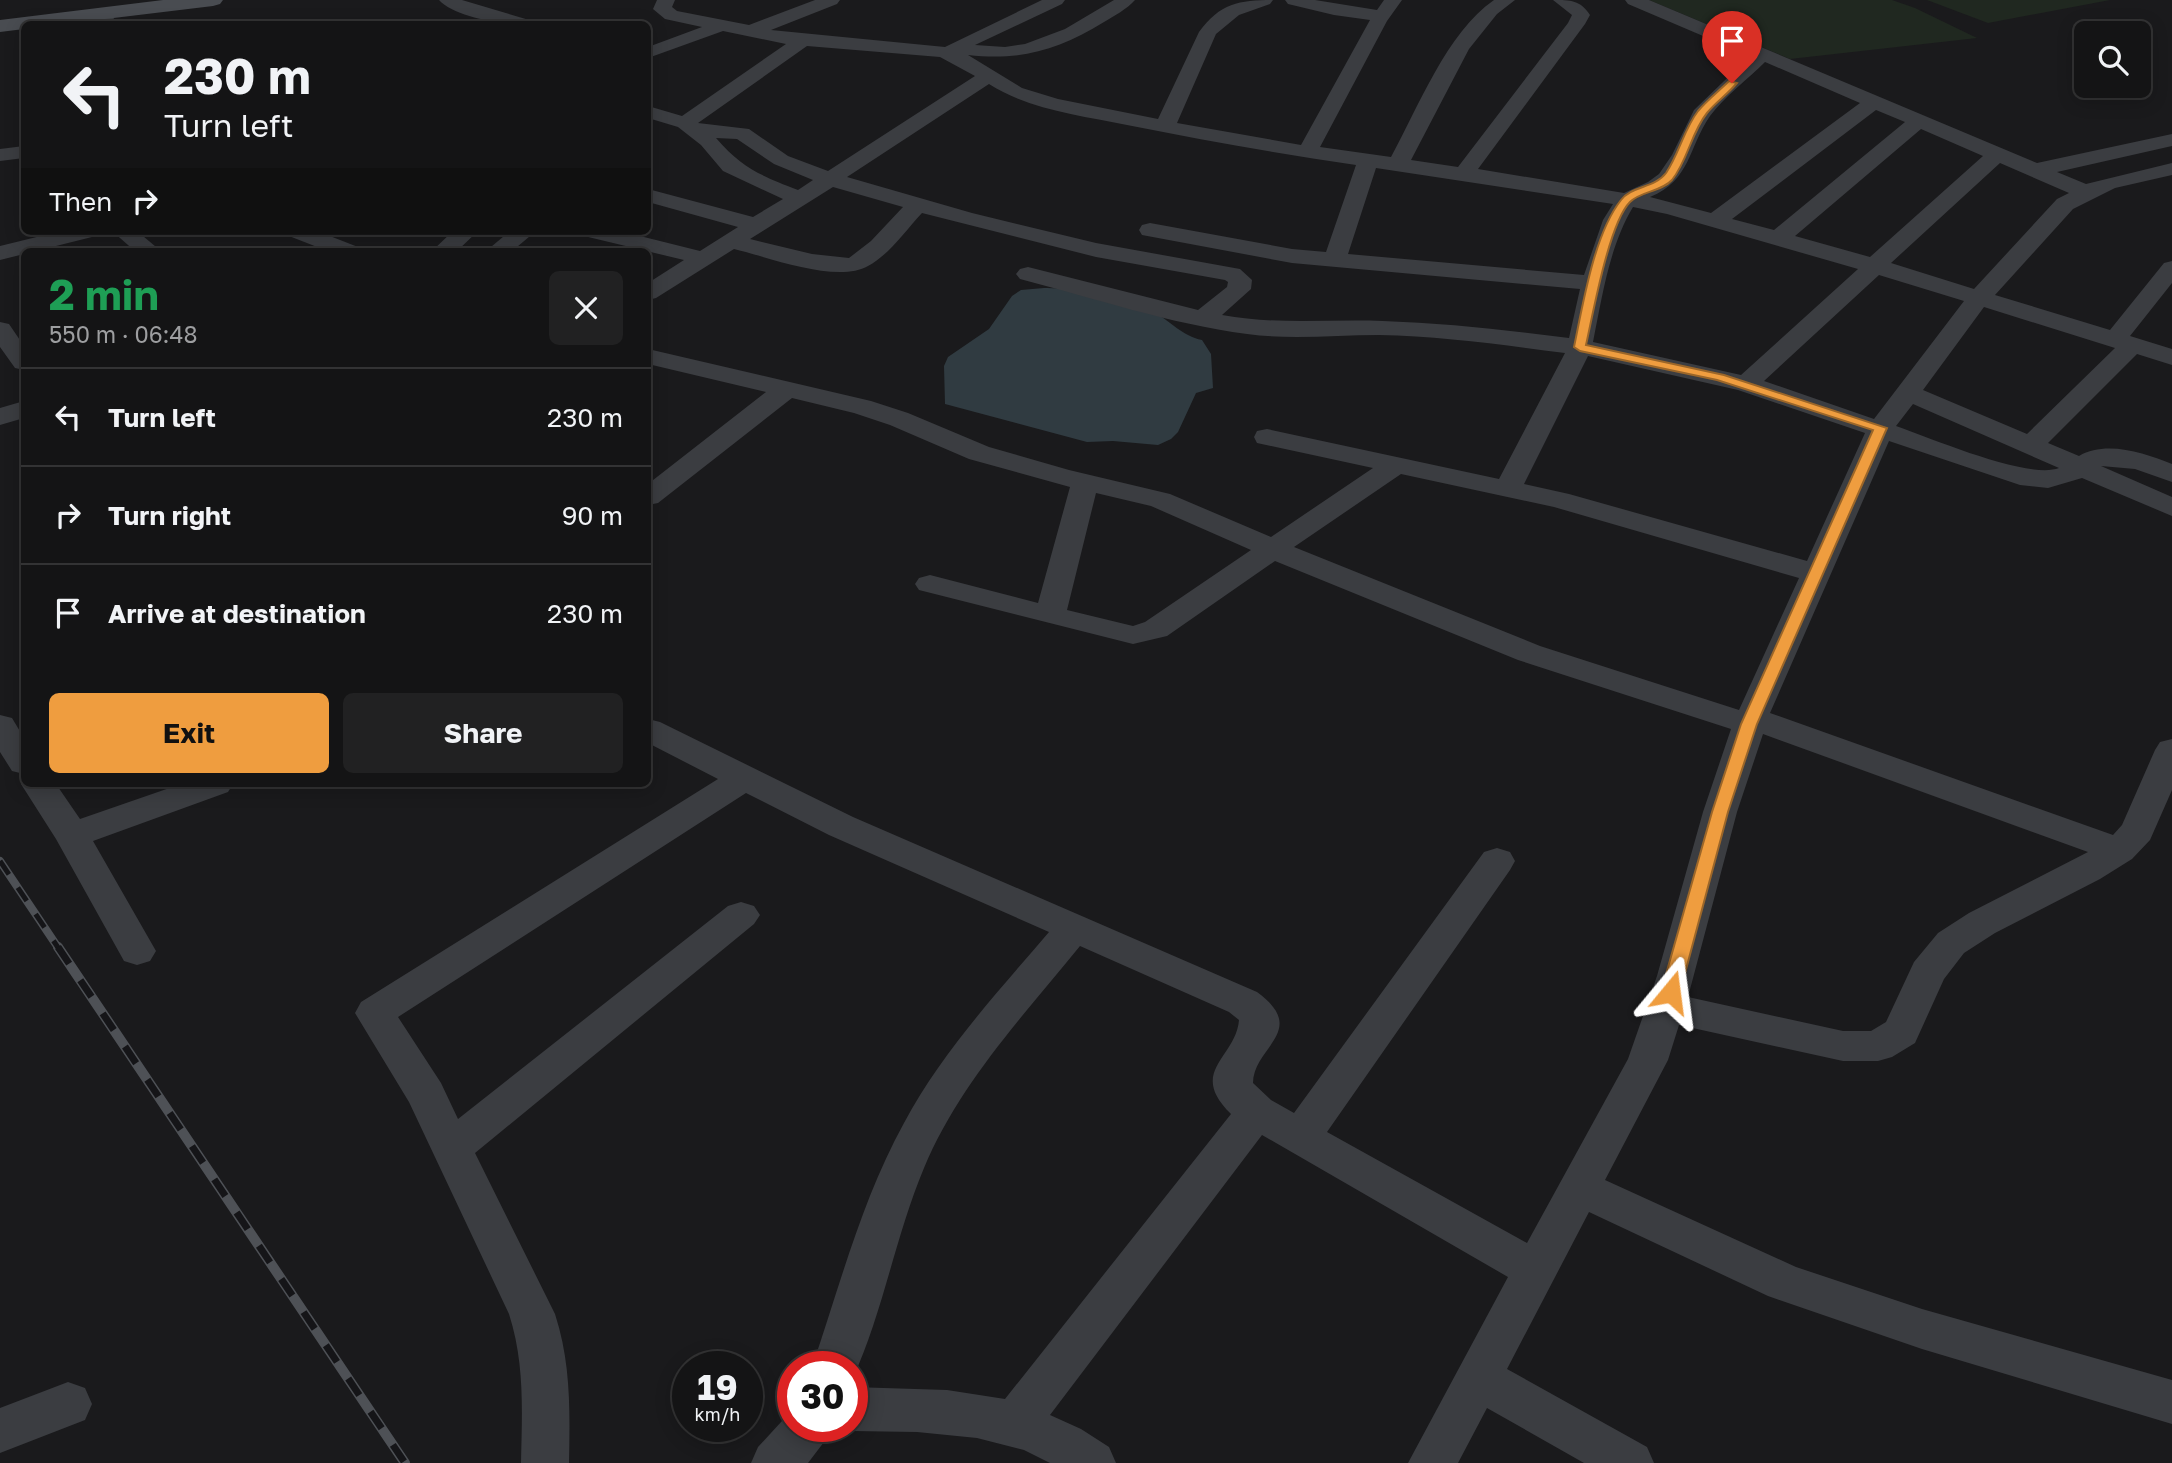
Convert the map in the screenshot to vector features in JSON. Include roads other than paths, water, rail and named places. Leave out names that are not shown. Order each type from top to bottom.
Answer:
[{"type":"street","points":[[75,21],[105,19],[213,0]]},
{"type":"street","points":[[448,0],[465,8],[512,21]]},
{"type":"street","points":[[666,0],[662,9],[671,15],[803,40],[1001,52],[1024,50],[1089,23],[1125,0]]},
{"type":"street","points":[[751,31],[831,0]]},
{"type":"street","points":[[948,50],[1056,0]]},
{"type":"street","points":[[1165,127],[1208,32],[1217,20],[1233,10],[1264,0]]},
{"type":"street","points":[[1294,0],[1334,10],[1387,8]]},
{"type":"street","points":[[1398,164],[1469,34],[1506,0]]},
{"type":"street","points":[[1464,173],[1576,24],[1581,15],[1576,7],[1562,0]]},
{"type":"street","points":[[1634,0],[2087,192]]},
{"type":"street","points":[[1307,152],[1387,8]]},
{"type":"street","points":[[0,26],[21,25]]},
{"type":"street","points":[[651,52],[723,25]]},
{"type":"street","points":[[692,127],[803,40]]},
{"type":"street","points":[[948,50],[1031,99],[1165,127],[1307,152],[1627,199],[1779,238],[2172,357]]},
{"type":"street","points":[[1508,489],[1580,347],[1593,283],[1614,220],[1627,199],[1656,187],[1667,178],[1682,155],[1701,114],[1763,53]]},
{"type":"street","points":[[651,291],[988,76]]},
{"type":"street","points":[[1716,220],[1875,101]]},
{"type":"street","points":[[651,113],[692,127],[741,133],[781,160],[830,179],[918,204],[1051,240],[1232,274],[1240,280],[1239,289],[1203,319]]},
{"type":"street","points":[[1779,238],[1920,120]]},
{"type":"street","points":[[692,127],[730,167],[799,198]]},
{"type":"street","points":[[2036,170],[2172,140]]},
{"type":"street","points":[[0,155],[21,152]]},
{"type":"street","points":[[1746,384],[1998,153]]},
{"type":"street","points":[[1335,260],[1368,160]]},
{"type":"street","points":[[1432,1463],[1648,1060],[1720,812],[1751,721],[1881,428],[1979,298],[2065,204],[2109,183],[2172,169]]},
{"type":"street","points":[[651,196],[756,225]]},
{"type":"street","points":[[730,241],[831,264],[853,264],[864,258],[918,204]]},
{"type":"street","points":[[1150,230],[1251,250],[1593,283]]},
{"type":"street","points":[[0,253],[72,235]]},
{"type":"street","points":[[129,235],[146,248]]},
{"type":"street","points":[[304,235],[327,248]]},
{"type":"street","points":[[447,248],[462,235]]},
{"type":"street","points":[[502,248],[519,235]]},
{"type":"street","points":[[608,235],[702,258]]},
{"type":"street","points":[[2031,445],[2162,297],[2172,268]]},
{"type":"street","points":[[1028,274],[1203,319],[1247,327],[1288,330],[1380,328],[1476,334],[1580,347],[1693,370],[1746,384],[1881,428],[2020,477],[2048,480],[2067,475],[2097,457],[2140,461],[2172,474]]},
{"type":"street","points":[[9,329],[21,356]]},
{"type":"street","points":[[651,358],[862,407],[899,419],[979,453],[1160,500],[1529,653],[1751,721],[2119,850]]},
{"type":"street","points":[[651,495],[786,390]]},
{"type":"street","points":[[1908,392],[2172,507]]},
{"type":"street","points":[[0,417],[21,410]]},
{"type":"street","points":[[1267,437],[1398,464],[1603,512],[1816,573]]},
{"type":"street","points":[[930,584],[1133,635],[1156,629],[1398,464]]},
{"type":"street","points":[[1050,616],[1085,482]]},
{"type":"street","points":[[0,726],[21,758]]},
{"type":"street","points":[[651,731],[841,826],[1243,1002],[1259,1014],[1260,1028],[1233,1071],[1232,1087],[1239,1099],[1256,1112],[1536,1269]]},
{"type":"street","points":[[1665,1007],[1843,1046],[1878,1046],[1902,1032],[1928,972],[1951,943],[1982,923],[2087,870],[2119,850],[2137,831],[2170,759]]},
{"type":"street","points":[[545,1463],[547,1403],[541,1342],[532,1314],[426,1095],[375,1013],[745,778]]},
{"type":"street","points":[[40,787],[72,835],[137,951]]},
{"type":"street","points":[[72,835],[208,787]]},
{"type":"street","points":[[1300,1137],[1497,861]]},
{"type":"street","points":[[452,1148],[741,915]]},
{"type":"street","points":[[840,1351],[885,1211],[908,1156],[936,1104],[975,1049],[1074,929]]},
{"type":"street","points":[[1016,1423],[1256,1112]]},
{"type":"street","points":[[1580,1188],[1784,1282],[1922,1329],[2172,1402]]},
{"type":"street","points":[[1478,1378],[1630,1463]]},
{"type":"street","points":[[0,1431],[68,1404]]},
{"type":"street","points":[[868,1410],[978,1414],[1016,1423],[1065,1443],[1092,1463]]},
{"type":"street","points":[[775,1463],[795,1442]]},
{"type":"railway","points":[[0,861],[59,949]]},
{"type":"railway","points":[[58,947],[405,1463]]}]
